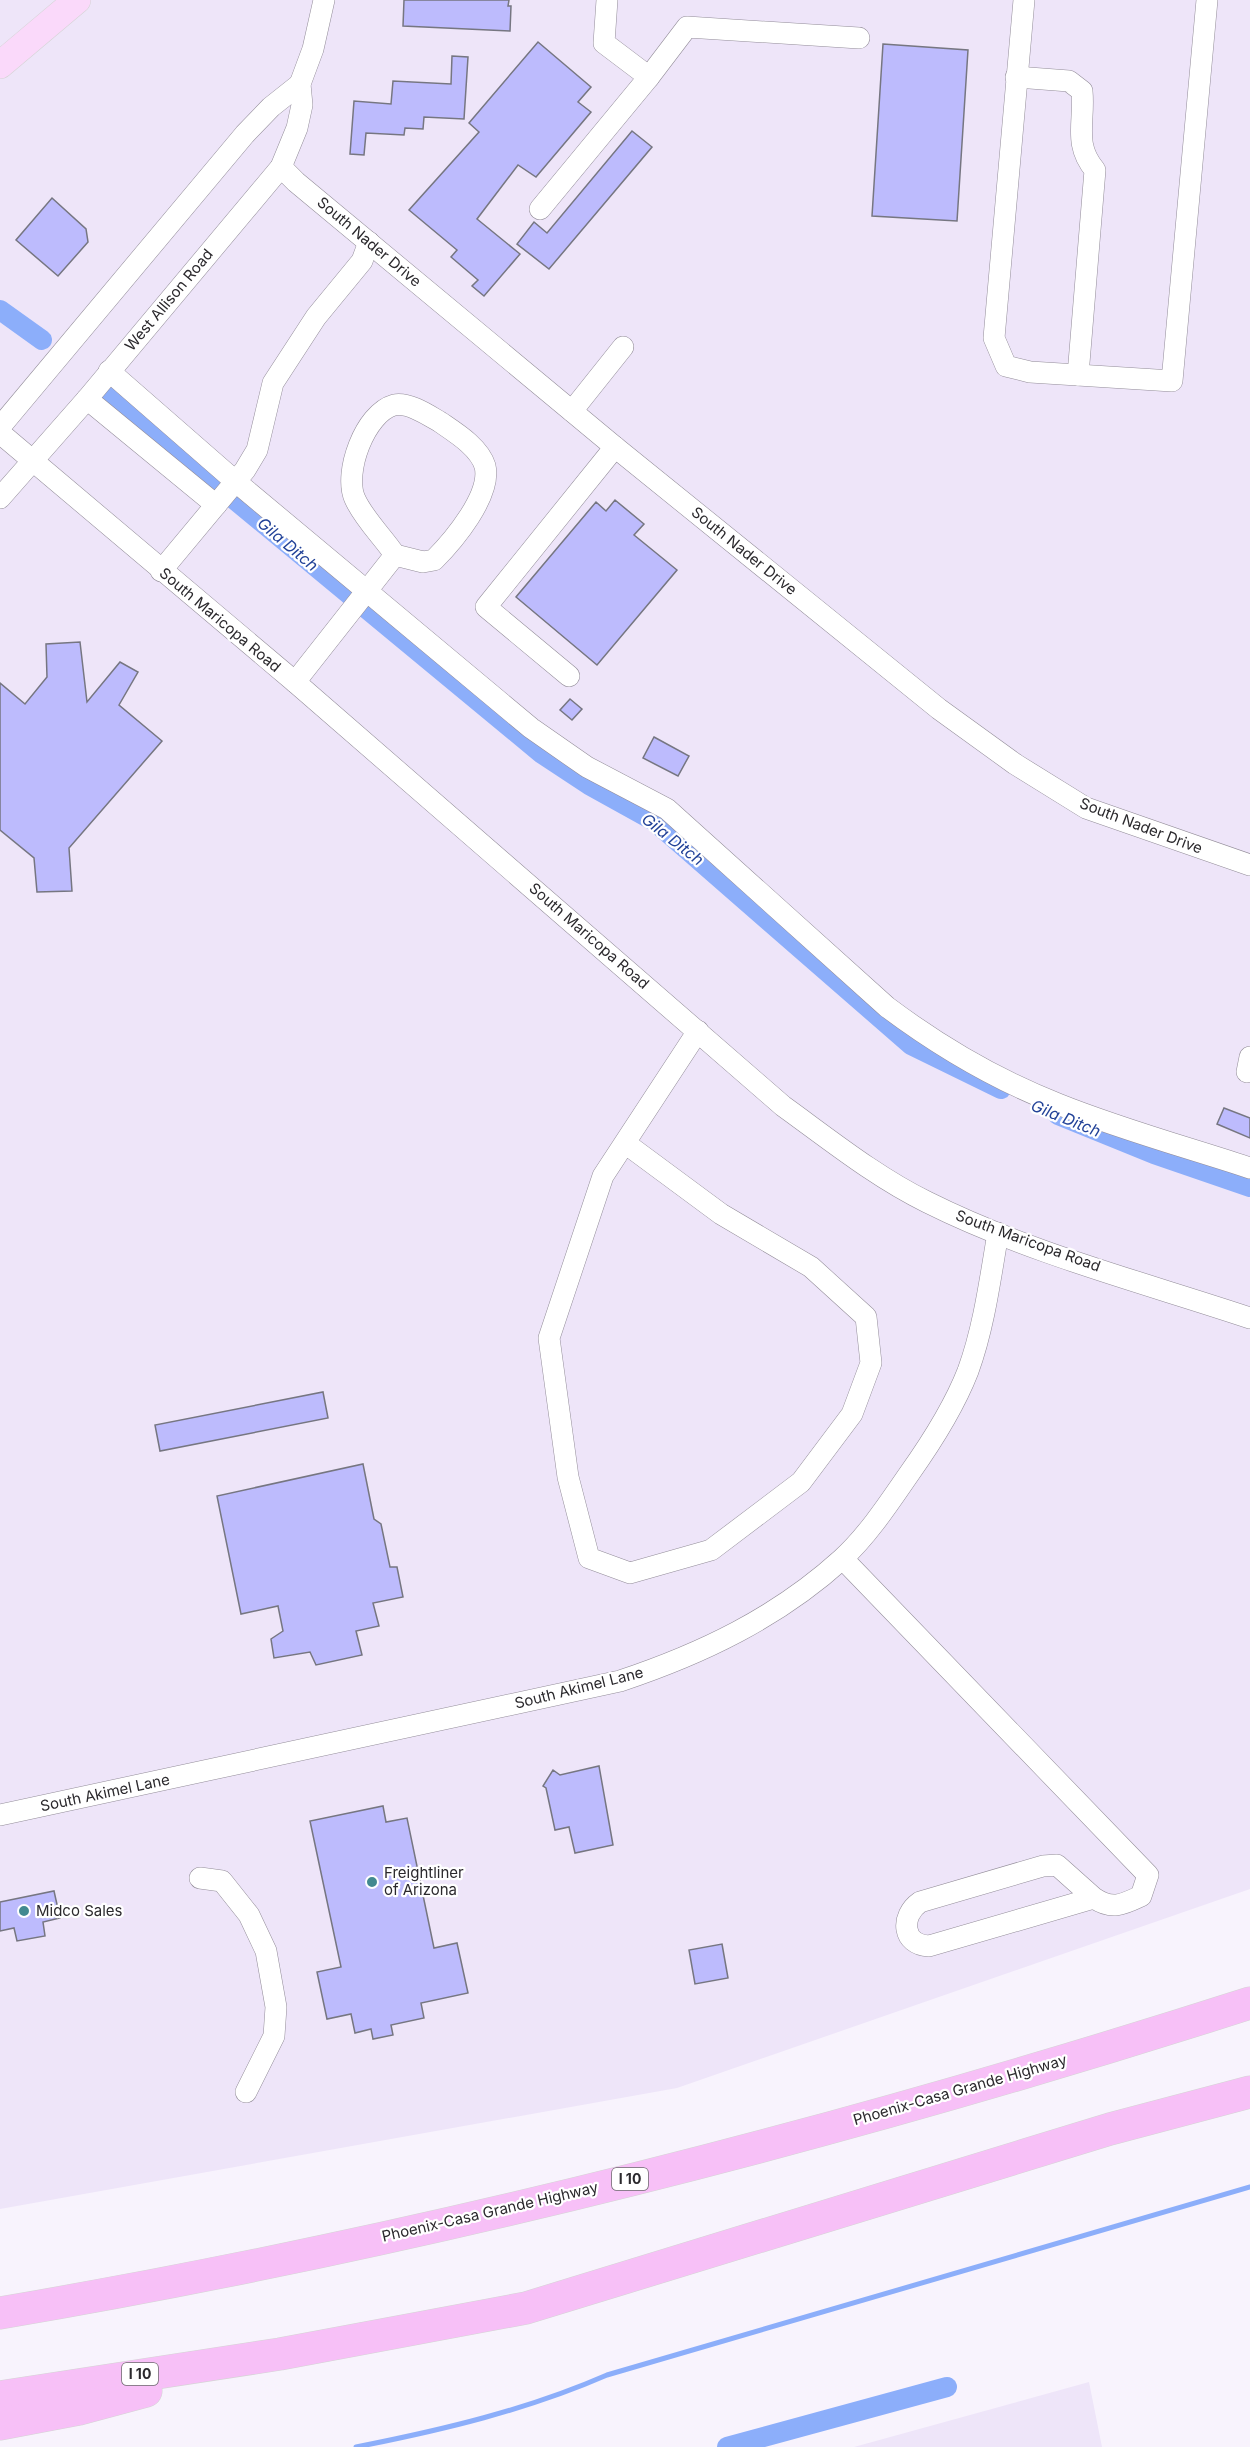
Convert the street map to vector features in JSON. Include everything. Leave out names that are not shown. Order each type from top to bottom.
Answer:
[{"type":"highway","name":"Phoenix-Casa Grande Highway","points":[[0,2313],[382,2237],[603,2186],[898,2109],[1250,2003]]},
{"type":"highway","name":"I 10","points":[[0,2397],[280,2354],[526,2308],[1110,2129],[1250,2092]]},
{"type":"highway","points":[[0,2424],[79,2409],[280,2354]]},
{"type":"main road","points":[[0,65],[78,0]]},
{"type":"street","name":"West Allison Road","points":[[0,498],[87,399],[281,166],[297,128],[302,105],[300,84],[313,49],[324,0]]},
{"type":"street","points":[[607,0],[604,43],[649,76]]},
{"type":"street","points":[[1024,0],[994,338],[1006,366],[1030,372],[1172,381],[1207,0]]},
{"type":"street","points":[[540,209],[687,27],[859,38]]},
{"type":"street","points":[[1016,77],[1069,81],[1082,91],[1080,144],[1085,159],[1095,170],[1078,375]]},
{"type":"street","points":[[0,427],[245,134],[271,107],[300,84]]},
{"type":"street","name":"South Nader Drive","points":[[281,166],[615,447],[930,701],[1015,764],[1086,808],[1250,865]]},
{"type":"street","points":[[161,571],[216,505],[257,450],[273,383],[316,317],[362,261],[369,242]]},
{"type":"street","points":[[572,411],[623,347]]},
{"type":"street","points":[[109,371],[235,481],[531,728],[567,754],[667,809],[887,1007],[931,1039],[1005,1079],[1059,1104],[1250,1168]]},
{"type":"street","points":[[87,399],[216,505]]},
{"type":"street","points":[[394,405],[409,406],[454,431],[478,452],[485,467],[478,503],[435,560],[423,562],[395,555],[355,500],[351,482],[353,458],[368,429],[384,411],[394,405]]},
{"type":"street","name":"South Maricopa Road","points":[[0,433],[295,682],[783,1106],[858,1161],[926,1202],[998,1233],[1250,1318]]},
{"type":"street","points":[[570,676],[486,608],[615,447]]},
{"type":"street","points":[[295,682],[395,555]]},
{"type":"street","points":[[625,1143],[721,1214],[811,1267],[866,1317],[871,1363],[852,1414],[801,1482],[711,1550],[630,1573],[589,1558],[568,1477],[549,1338],[603,1176],[698,1031]]},
{"type":"street","name":"South Akimel Lane","points":[[0,1815],[620,1681],[678,1661],[734,1635],[783,1606],[843,1558],[882,1514],[925,1451],[967,1373],[981,1329],[998,1233]]},
{"type":"street","points":[[843,1558],[1148,1875],[1141,1896],[1119,1906],[1106,1906],[1057,1865],[1043,1866],[920,1902],[909,1910],[906,1920],[912,1941],[918,1946],[929,1947],[1094,1898]]},
{"type":"street","points":[[200,1878],[222,1881],[249,1915],[266,1951],[276,2007],[274,2036],[246,2092]]},
{"type":"shaded area","points":[[0,0],[1250,0],[1250,1889],[677,2088],[0,2209]]},
{"type":"shaded area","points":[[1089,2382],[1102,2447],[854,2447]]},
{"type":"building","points":[[404,0],[509,0],[508,6],[511,6],[510,31],[403,26]]},
{"type":"building","points":[[538,42],[591,87],[578,102],[591,112],[536,177],[518,165],[477,219],[520,254],[484,296],[472,286],[478,280],[451,257],[457,250],[409,210],[479,132],[469,123]]},
{"type":"building","points":[[883,44],[968,50],[957,221],[872,216]]},
{"type":"building","points":[[452,56],[468,57],[464,119],[424,117],[423,129],[405,128],[404,135],[366,133],[364,155],[350,154],[354,101],[391,104],[393,81],[451,84]]},
{"type":"building","points":[[632,131],[652,147],[549,269],[517,244],[534,222],[547,233]]},
{"type":"building","points":[[52,198],[86,229],[88,242],[58,276],[16,240]]},
{"type":"building","points":[[615,500],[644,524],[634,535],[677,570],[597,665],[516,597],[596,502],[606,511]]},
{"type":"building","points":[[80,642],[87,702],[120,662],[138,672],[119,705],[162,741],[69,848],[72,891],[37,892],[34,858],[0,830],[0,683],[25,704],[47,677],[46,644]]},
{"type":"building","points":[[570,699],[582,709],[572,720],[560,710]]},
{"type":"building","points":[[654,737],[689,756],[678,776],[643,758]]},
{"type":"building","points":[[1224,1108],[1250,1118],[1250,1138],[1217,1124]]},
{"type":"building","points":[[323,1392],[328,1418],[160,1451],[155,1425]]},
{"type":"building","points":[[363,1464],[374,1519],[381,1524],[390,1567],[397,1567],[403,1597],[373,1603],[379,1626],[356,1631],[362,1655],[316,1665],[310,1652],[274,1658],[271,1639],[283,1631],[278,1606],[241,1614],[217,1496]]},
{"type":"building","points":[[599,1766],[613,1845],[575,1853],[569,1827],[555,1830],[546,1788],[543,1786],[553,1770],[560,1775]]},
{"type":"building","name":"Freightliner of Arizona","points":[[383,1806],[386,1822],[407,1818],[434,1948],[457,1943],[468,1993],[421,2003],[424,2018],[391,2025],[393,2035],[373,2039],[371,2029],[355,2033],[351,2014],[327,2019],[317,1972],[341,1967],[310,1821]]},
{"type":"building","points":[[54,1891],[60,1918],[43,1922],[45,1936],[17,1941],[14,1928],[0,1931],[0,1902]]},
{"type":"building","points":[[722,1944],[728,1978],[695,1984],[689,1950]]},
{"type":"waterway","name":"Gila Ditch","points":[[0,310],[42,340]]},
{"type":"waterway","name":"Gila Ditch","points":[[109,396],[542,754],[589,785],[654,821],[911,1045],[1001,1089]]},
{"type":"waterway","name":"Gila Ditch","points":[[1058,1115],[1154,1154],[1250,1187]]},
{"type":"waterway","points":[[356,2447],[420,2434],[515,2409],[607,2375],[1250,2187]]},
{"type":"waterway","points":[[727,2447],[947,2387]]},
{"type":"place","name":"Freightliner of Arizona","points":[[372,1882]]},
{"type":"place","name":"Midco Sales","points":[[24,1911]]}]
